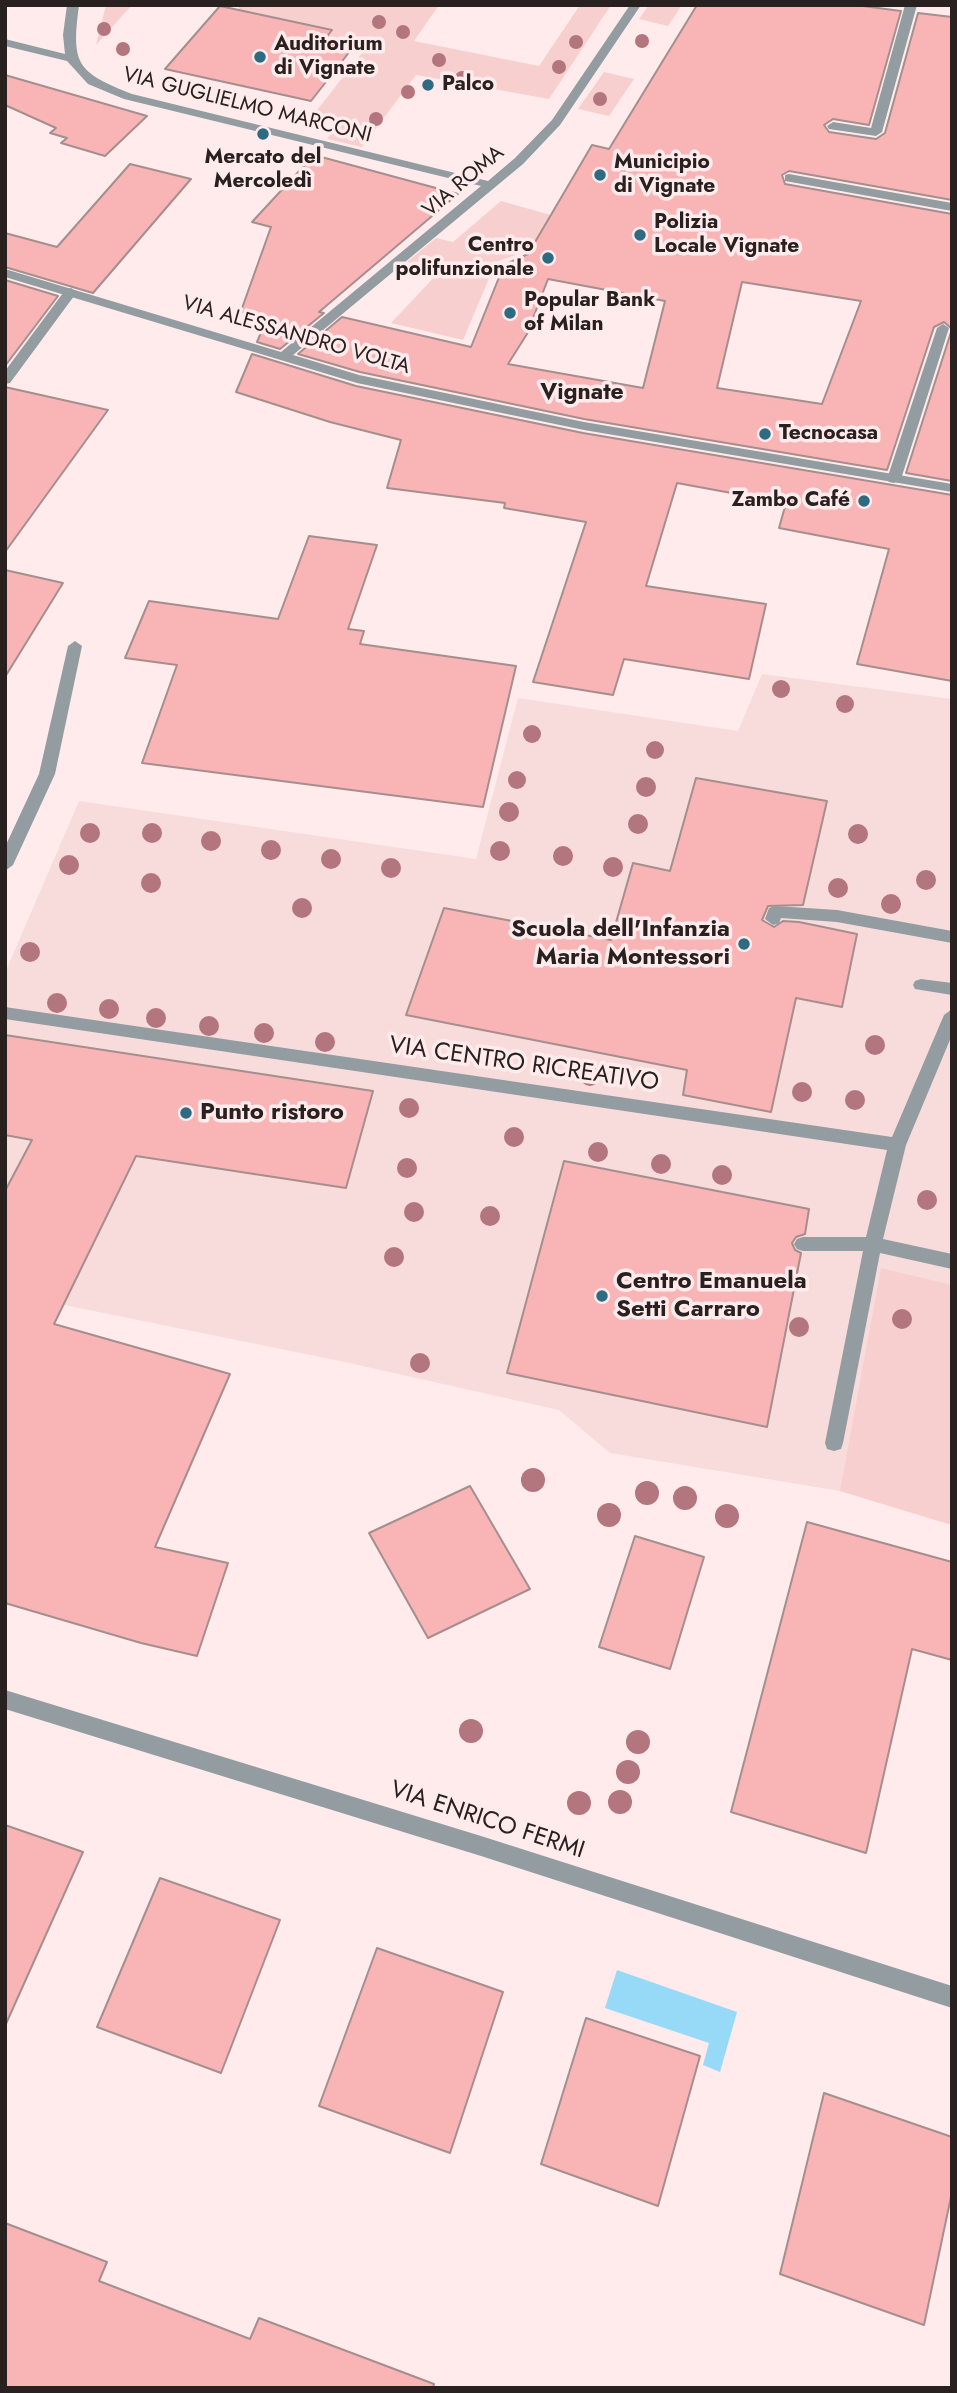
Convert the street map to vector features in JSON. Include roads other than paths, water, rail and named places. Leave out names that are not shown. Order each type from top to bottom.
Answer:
[{"type":"street","points":[[71,60],[69,35],[73,5]]},
{"type":"street","name":"VIA ROMA","points":[[284,356],[519,161],[556,122],[636,5]]},
{"type":"street","points":[[833,126],[876,132],[911,5]]},
{"type":"street","name":"VIA GUGLIELMO MARCONI","points":[[5,42],[71,60],[92,82],[112,92],[490,185]]},
{"type":"street","points":[[789,178],[952,206]]},
{"type":"street","name":"VIA ALESSANDRO VOLTA","points":[[5,273],[356,379],[584,426],[952,488]]},
{"type":"street","points":[[5,380],[71,292]]},
{"type":"street","points":[[894,478],[943,328]]},
{"type":"street","points":[[5,865],[47,774],[75,646]]},
{"type":"street","points":[[773,919],[775,912],[836,916],[952,937]]},
{"type":"street","points":[[921,985],[952,989]]},
{"type":"street","name":"VIA CENTRO RICREATIVO","points":[[5,1013],[897,1145]]},
{"type":"street","points":[[834,1443],[873,1244],[897,1145],[952,1015]]},
{"type":"street","points":[[803,1244],[873,1244],[952,1262]]},
{"type":"street","name":"VIA ENRICO FERMI","points":[[5,1699],[481,1846],[952,1997]]},
{"type":"water","points":[[617,1970],[737,2012],[720,2072],[703,2065],[709,2043],[605,2008]]},
{"type":"place","name":"Auditorium di Vignate","points":[[260,57]]},
{"type":"place","name":"Palco","points":[[428,85]]},
{"type":"place","name":"Mercato del Mercoledì","points":[[263,134]]},
{"type":"place","name":"Municipio di Vignate","points":[[600,175]]},
{"type":"place","name":"Polizia Locale Vignate","points":[[640,235]]},
{"type":"place","name":"Centro polifunzionale","points":[[548,258]]},
{"type":"place","name":"Popular Bank of Milan","points":[[510,313]]},
{"type":"place","name":"Tecnocasa","points":[[765,434]]},
{"type":"place","name":"Zambo Café","points":[[864,501]]},
{"type":"place","name":"Scuola dell'Infanzia Maria Montessori","points":[[744,944]]},
{"type":"place","name":"Punto ristoro","points":[[186,1113]]},
{"type":"place","name":"Centro Emanuela Setti Carraro","points":[[602,1296]]},
{"type":"district","name":"Vignate","points":[[582,393]]}]
